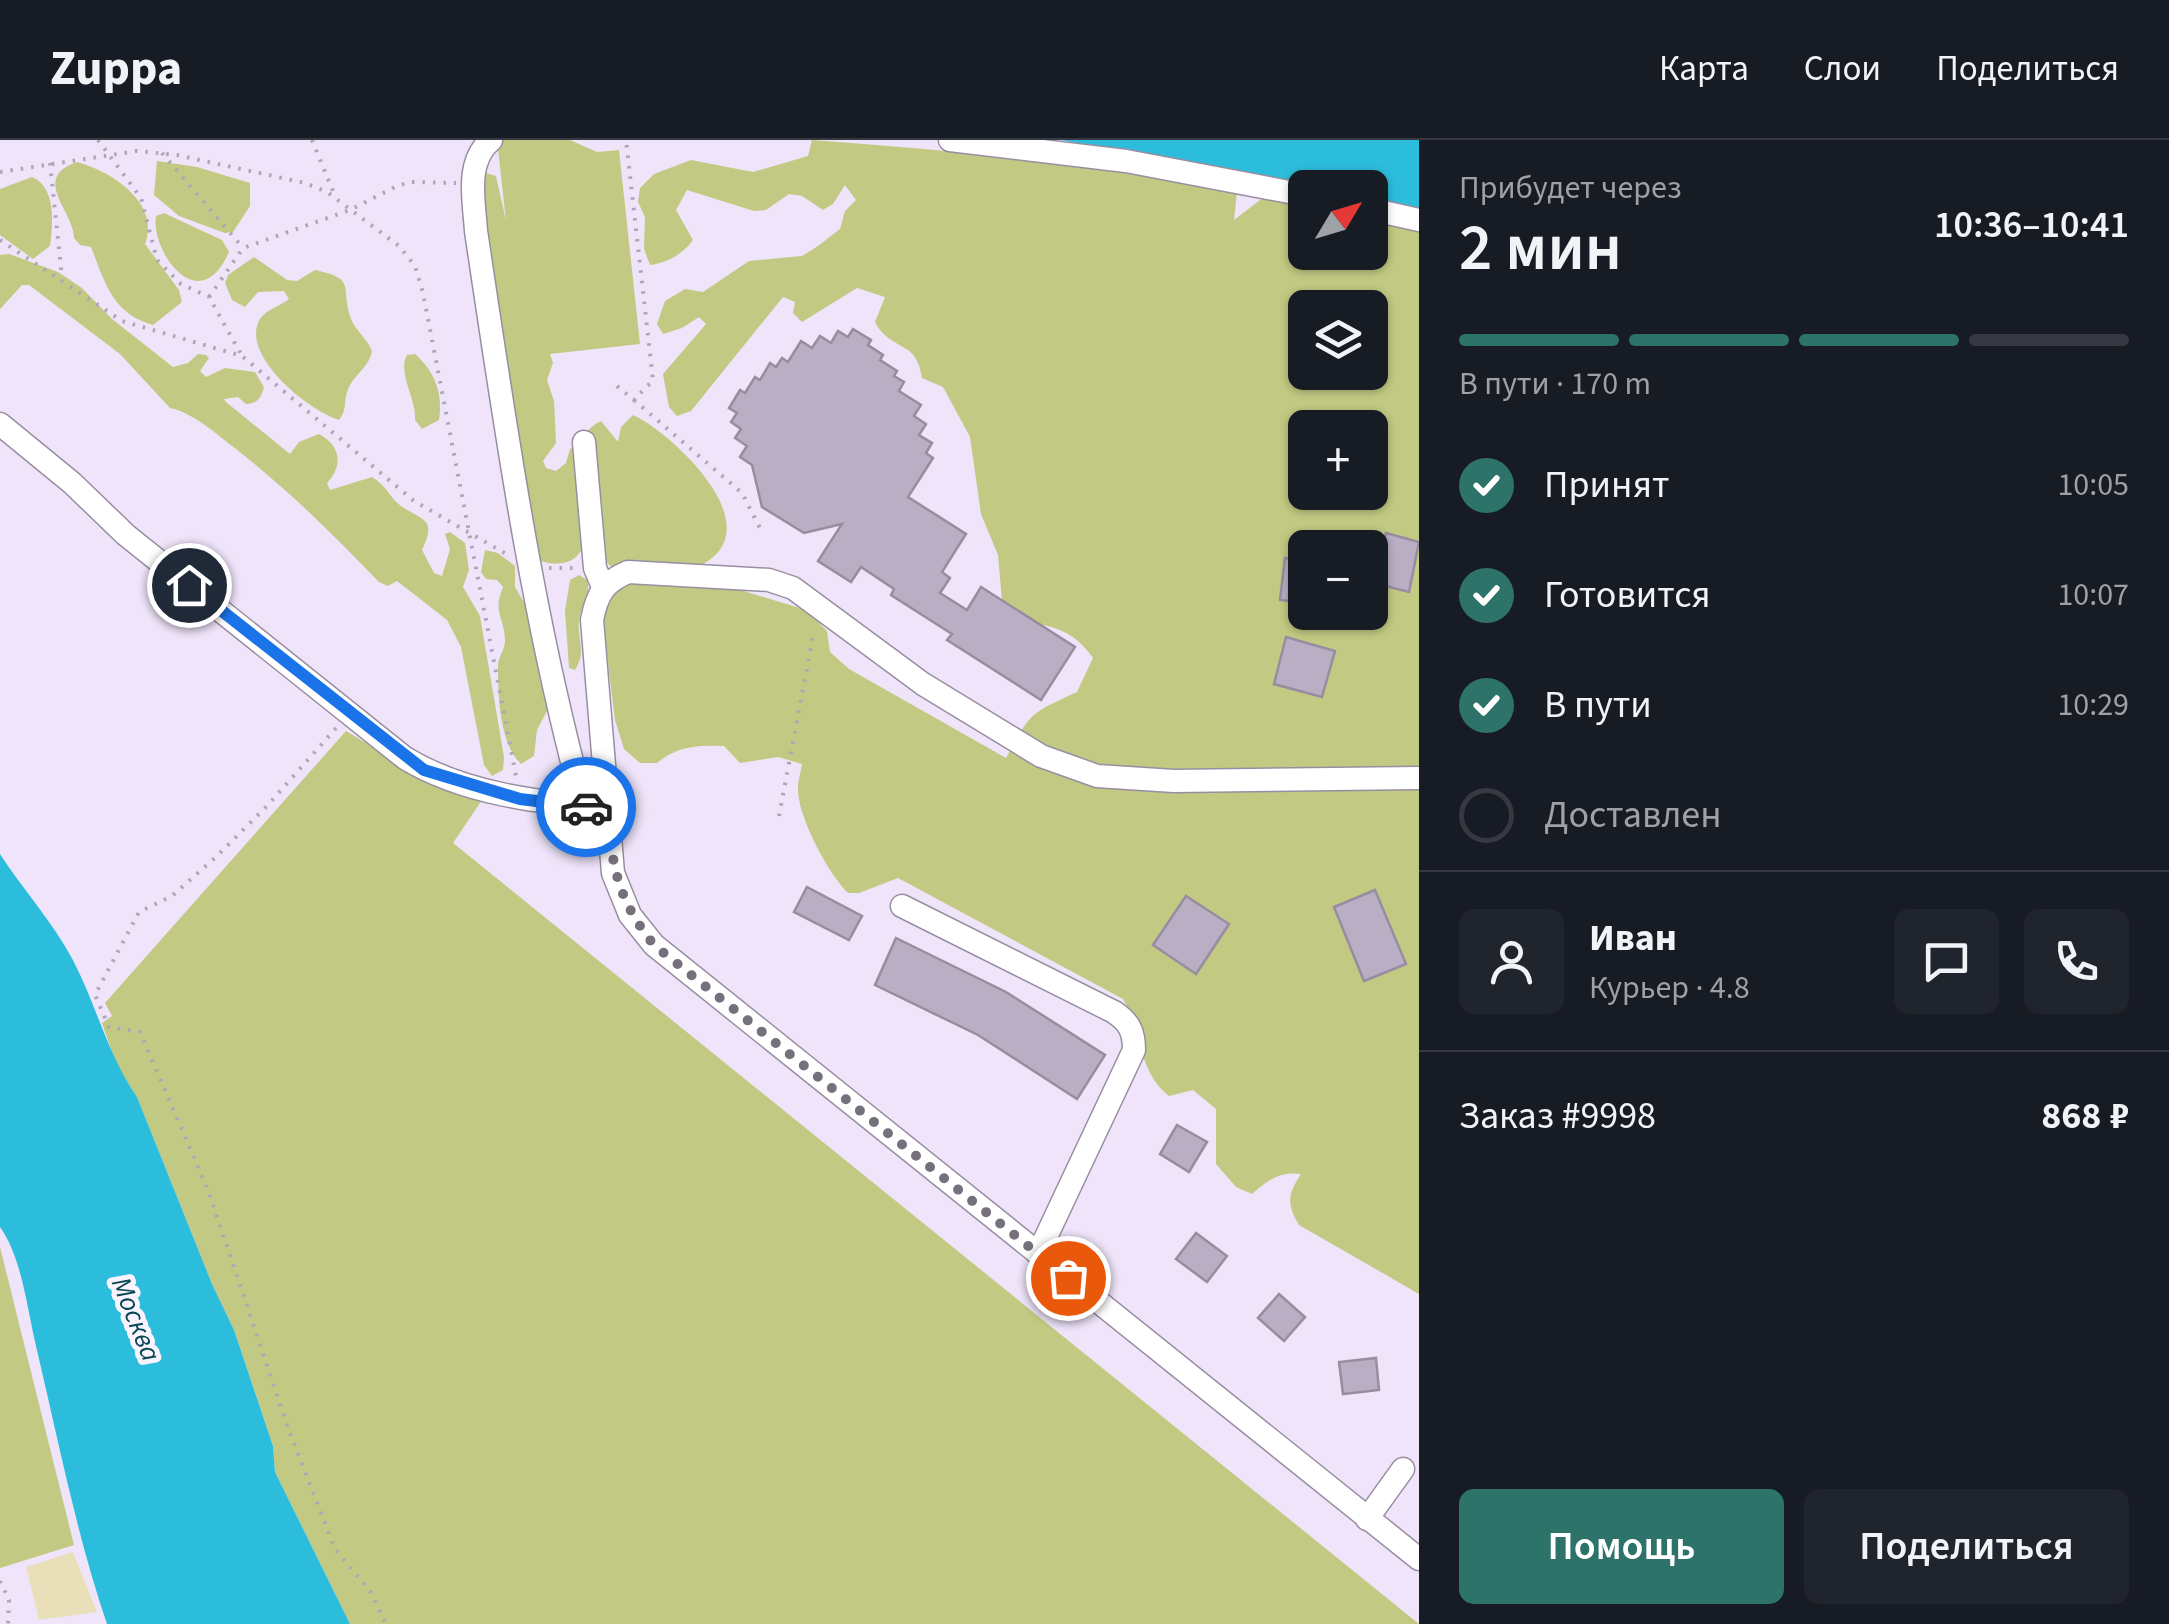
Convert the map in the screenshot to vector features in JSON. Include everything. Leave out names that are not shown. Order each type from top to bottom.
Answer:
[{"type":"street","points":[[492,140],[477,158],[474,190],[507,436],[562,726],[595,808],[620,896],[654,945],[1419,1560]]},
{"type":"street","points":[[950,140],[1126,161],[1288,192]]},
{"type":"street","points":[[1388,213],[1419,220]]},
{"type":"street","points":[[0,424],[72,483],[126,535],[424,770],[520,799],[595,808]]},
{"type":"street","points":[[584,442],[599,577],[592,620],[595,808]]},
{"type":"street","points":[[599,577],[628,572],[770,580],[792,588],[923,684],[1040,756],[1097,776],[1174,781],[1419,778]]},
{"type":"street","points":[[902,906],[1114,1012],[1127,1021],[1134,1035],[1134,1050],[1038,1254]]},
{"type":"street","points":[[1367,1519],[1403,1469]]},
{"type":"path","points":[[98,140],[140,198],[157,260],[182,284],[209,297],[242,356],[414,502],[530,568],[599,577]]},
{"type":"path","points":[[312,140],[336,199]]},
{"type":"path","points":[[626,140],[652,380],[634,400]]},
{"type":"path","points":[[2,170],[108,153],[162,153],[294,180],[336,199],[399,246],[419,277],[520,799]]},
{"type":"path","points":[[162,153],[243,248]]},
{"type":"path","points":[[50,163],[62,280]]},
{"type":"path","points":[[209,297],[243,248],[350,210],[410,182],[456,183],[474,190]]},
{"type":"path","points":[[0,240],[122,321],[242,356]]},
{"type":"path","points":[[617,386],[742,493],[760,528]]},
{"type":"path","points":[[779,816],[816,618],[822,607]]},
{"type":"path","points":[[350,712],[268,806],[172,896],[139,912],[96,996],[109,1026],[140,1032],[208,1190],[288,1428],[335,1549],[370,1591],[386,1624]]},
{"type":"path","points":[[0,1581],[9,1600],[8,1624]]},
{"type":"green space","points":[[503,140],[570,140],[597,152],[619,150],[640,344],[550,354],[553,363],[547,380],[554,401],[556,443],[543,461],[546,468],[556,471],[566,463],[570,449],[601,421],[618,442],[621,427],[633,415],[650,425],[690,459],[721,504],[727,526],[722,546],[705,563],[673,570],[611,567],[606,561],[595,479],[586,542],[579,553],[570,561],[556,564],[537,560],[521,479],[525,469],[518,459],[499,355],[482,181],[486,173],[496,176],[506,221],[498,149]]},
{"type":"green space","points":[[812,140],[1078,165],[1237,191],[1234,220],[1264,197],[1288,199],[1288,270],[1388,270],[1388,220],[1419,228],[1419,1294],[1299,1225],[1290,1199],[1301,1174],[1275,1178],[1252,1194],[1236,1187],[1216,1164],[1216,1109],[1193,1090],[1169,1096],[1159,1086],[1146,1064],[1123,999],[898,878],[859,893],[848,893],[808,829],[799,800],[802,764],[778,757],[740,763],[724,746],[688,748],[657,763],[640,763],[624,749],[615,720],[603,622],[612,587],[632,578],[711,581],[806,610],[827,631],[830,652],[849,669],[1006,758],[1033,716],[1077,692],[1093,658],[1062,631],[1003,612],[998,555],[981,514],[970,437],[943,387],[922,378],[915,357],[888,338],[875,322],[885,297],[857,288],[802,322],[793,313],[795,302],[783,297],[691,411],[677,416],[669,407],[663,374],[706,324],[699,317],[663,334],[657,324],[665,301],[685,289],[703,292],[749,261],[802,256],[840,229],[845,211],[856,200],[845,185],[833,204],[823,210],[802,196],[789,194],[766,210],[754,211],[687,190],[676,210],[693,240],[674,257],[650,265],[644,249],[645,217],[638,202],[640,188],[654,174],[691,160],[753,172],[808,156]]},
{"type":"green space","points":[[157,161],[197,167],[250,183],[250,206],[233,232],[225,233],[179,216],[154,195]]},
{"type":"green space","points":[[77,162],[118,181],[146,215],[145,244],[179,290],[182,302],[153,325],[119,305],[106,285],[91,247],[80,245],[74,238],[55,186],[63,169]]},
{"type":"green space","points":[[32,177],[49,197],[52,217],[50,246],[33,259],[0,235],[0,189]]},
{"type":"green space","points":[[164,213],[222,240],[229,252],[217,272],[204,280],[191,280],[168,260],[156,230],[156,216]]},
{"type":"green space","points":[[9,254],[58,272],[82,288],[112,319],[173,367],[188,363],[198,354],[209,358],[200,371],[206,377],[225,368],[255,372],[264,387],[258,399],[246,404],[238,397],[224,399],[226,402],[290,454],[299,442],[319,434],[326,439],[337,456],[336,469],[327,483],[330,490],[372,477],[397,503],[428,526],[422,550],[434,573],[442,576],[450,549],[445,534],[450,532],[465,543],[469,570],[463,587],[480,616],[503,770],[492,776],[484,765],[461,647],[447,620],[397,581],[388,586],[379,582],[255,465],[188,414],[170,408],[120,354],[29,285],[22,285],[0,309],[0,255]]},
{"type":"green space","points":[[254,257],[287,280],[297,281],[315,270],[342,280],[352,320],[372,351],[349,387],[339,420],[312,406],[282,382],[261,352],[256,337],[258,323],[267,312],[289,299],[284,291],[258,292],[245,307],[232,300],[225,283],[228,275]]},
{"type":"green space","points":[[415,354],[428,368],[440,401],[439,420],[422,429],[415,420],[404,370],[407,355]]},
{"type":"green space","points":[[485,550],[498,553],[515,566],[515,587],[528,609],[551,703],[537,730],[534,756],[521,764],[508,744],[501,717],[498,664],[505,641],[499,610],[503,587],[481,572]]},
{"type":"green space","points":[[579,575],[587,580],[588,593],[580,615],[581,652],[575,670],[569,668],[565,611],[570,580]]},
{"type":"green space","points":[[346,731],[427,779],[484,797],[453,843],[1419,1624],[350,1624],[275,1472],[273,1446],[234,1330],[137,1097],[118,1070],[102,1023],[112,1016],[105,1003]]},
{"type":"green space","points":[[0,1247],[74,1545],[0,1568]]},
{"type":"sand","points":[[73,1552],[97,1612],[39,1620],[26,1567]]},
{"type":"water","points":[[1061,140],[1419,140],[1419,211],[1388,203],[1388,170],[1288,170],[1288,181]]},
{"type":"water","name":"Москва","points":[[0,854],[74,962],[116,1060],[137,1097],[234,1330],[273,1446],[275,1472],[350,1624],[107,1624],[77,1521],[19,1268],[0,1227]]},
{"type":"building","points":[[853,329],[871,340],[868,345],[883,355],[880,360],[897,371],[894,376],[904,382],[899,391],[921,405],[914,416],[926,424],[919,435],[932,443],[926,453],[933,458],[908,497],[966,534],[942,572],[950,578],[940,593],[967,610],[981,587],[1075,647],[1041,700],[947,640],[952,634],[891,595],[894,589],[861,567],[851,582],[818,561],[842,524],[804,533],[762,507],[752,465],[740,457],[747,446],[735,438],[741,429],[731,422],[737,413],[729,408],[740,390],[745,393],[755,377],[760,380],[770,363],[776,367],[782,358],[788,362],[801,341],[812,348],[820,336],[831,343],[838,331],[848,337]]},
{"type":"building","points":[[1388,534],[1419,542],[1409,592],[1388,587]]},
{"type":"building","points":[[1285,558],[1288,558],[1288,601],[1280,600]]},
{"type":"building","points":[[1286,637],[1335,651],[1322,697],[1274,684]]},
{"type":"building","points":[[807,887],[862,916],[849,940],[794,912]]},
{"type":"building","points":[[1375,890],[1406,964],[1364,981],[1334,907]]},
{"type":"building","points":[[1186,896],[1229,924],[1196,974],[1153,945]]},
{"type":"building","points":[[896,938],[1006,992],[1105,1055],[1077,1099],[978,1035],[875,985]]},
{"type":"building","points":[[1177,1125],[1207,1142],[1189,1172],[1160,1154]]},
{"type":"building","points":[[1196,1233],[1227,1256],[1207,1282],[1176,1259]]},
{"type":"building","points":[[1279,1294],[1305,1317],[1284,1341],[1258,1318]]},
{"type":"building","points":[[1376,1358],[1379,1390],[1343,1394],[1339,1362]]},
{"type":"way so far","points":[[586,807],[607,809],[613,873],[620,896],[630,916],[654,945],[1068,1278]]},
{"type":"route","points":[[189,585],[424,770],[520,799],[586,807]]}]
